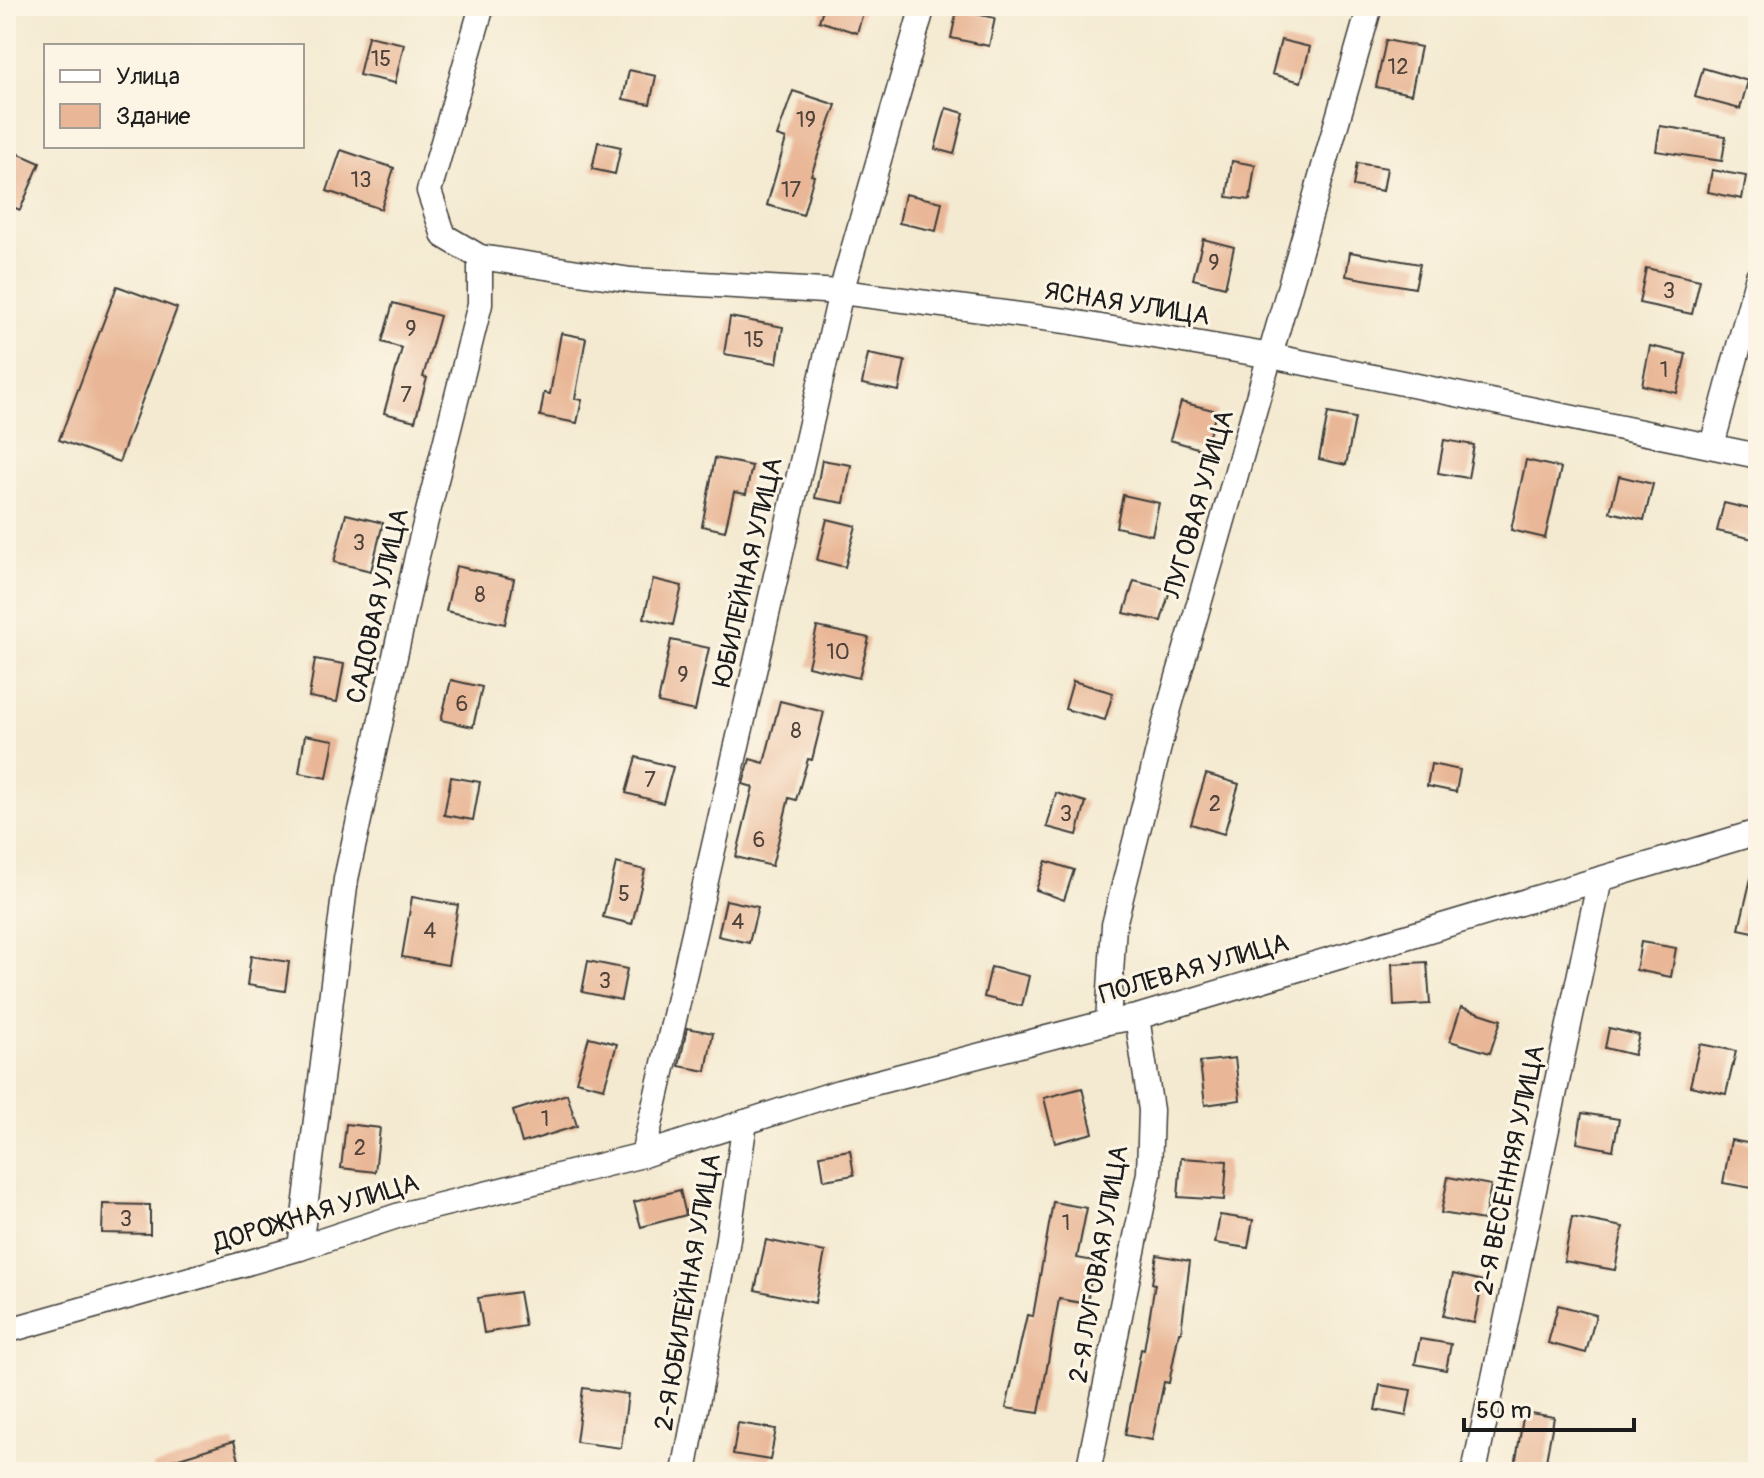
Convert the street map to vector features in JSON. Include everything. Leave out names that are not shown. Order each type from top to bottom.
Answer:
[{"type":"street","points":[[480,257],[444,236],[429,191],[482,6]]},
{"type":"street","name":"ЮБИЛЕЙНАЯ УЛИЦА","points":[[643,1155],[841,292],[923,6]]},
{"type":"street","name":"ЛУГОВАЯ УЛИЦА","points":[[1108,1022],[1114,925],[1166,719],[1370,6]]},
{"type":"street","name":"ЯСНАЯ УЛИЦА","points":[[480,257],[631,280],[841,292],[1066,321],[1271,356],[1758,456]]},
{"type":"street","name":"САДОВАЯ УЛИЦА","points":[[300,1248],[346,879],[417,556],[480,304],[480,257]]},
{"type":"street","points":[[1712,445],[1758,276]]},
{"type":"street","name":"ПОЛЕВАЯ УЛИЦА","points":[[643,1155],[839,1092],[1137,1017],[1758,832]]},
{"type":"street","name":"2-Я ВЕСЕННЯЯ УЛИЦА","points":[[1474,1472],[1600,879]]},
{"type":"street","name":"2-Я ЛУГОВАЯ УЛИЦА","points":[[1088,1472],[1149,1173],[1151,1110],[1137,1017]]},
{"type":"street","name":"2-Я ЮБИЛЕЙНАЯ УЛИЦА","points":[[684,1472],[727,1245],[745,1122]]},
{"type":"street","name":"ДОРОЖНАЯ УЛИЦА","points":[[6,1331],[300,1248],[400,1215],[643,1155]]},
{"type":"building","points":[[824,6],[865,6],[857,33],[819,21]]},
{"type":"building","points":[[957,10],[995,18],[989,46],[951,38]]},
{"type":"building","points":[[368,36],[404,44],[395,83],[359,75]]},
{"type":"building","points":[[1281,40],[1310,47],[1301,82],[1272,74]]},
{"type":"building","points":[[1386,40],[1421,47],[1411,94],[1376,87]]},
{"type":"building","points":[[1703,68],[1748,81],[1740,109],[1695,97]]},
{"type":"building","points":[[629,70],[656,76],[650,104],[623,99]]},
{"type":"building","points":[[793,91],[836,105],[811,175],[814,176],[803,215],[767,205],[786,139],[777,136]]},
{"type":"building","points":[[946,108],[964,113],[954,154],[935,149]]},
{"type":"building","points":[[1660,126],[1726,136],[1722,161],[1656,151]]},
{"type":"building","points":[[598,142],[621,147],[615,174],[592,169]]},
{"type":"building","points":[[341,150],[394,168],[381,209],[327,191]]},
{"type":"building","points":[[17,153],[40,163],[20,210],[6,204],[6,180]]},
{"type":"building","points":[[1232,161],[1255,165],[1250,200],[1227,197]]},
{"type":"building","points":[[1357,163],[1387,168],[1383,191],[1353,186]]},
{"type":"building","points":[[1712,170],[1746,176],[1742,199],[1708,192]]},
{"type":"building","points":[[905,194],[942,202],[936,231],[899,223]]},
{"type":"building","points":[[1203,239],[1234,247],[1225,287],[1193,279]]},
{"type":"building","points":[[1350,252],[1420,264],[1415,288],[1346,276]]},
{"type":"building","points":[[1646,268],[1700,280],[1692,314],[1639,303]]},
{"type":"building","points":[[117,286],[177,308],[119,462],[59,440]]},
{"type":"building","points":[[393,303],[440,316],[423,377],[427,378],[415,421],[384,413],[402,348],[382,342]]},
{"type":"building","points":[[730,317],[783,327],[777,363],[724,354]]},
{"type":"building","points":[[561,333],[586,338],[575,399],[582,400],[577,423],[540,416],[544,393],[550,394]]},
{"type":"building","points":[[1650,346],[1686,354],[1677,393],[1642,385]]},
{"type":"building","points":[[868,354],[905,361],[899,391],[862,384]]},
{"type":"building","points":[[1181,402],[1217,411],[1204,450],[1170,440]]},
{"type":"building","points":[[1328,413],[1355,418],[1346,465],[1319,459]]},
{"type":"building","points":[[1444,440],[1474,445],[1468,478],[1438,473]]},
{"type":"building","points":[[715,458],[752,466],[746,494],[734,492],[725,531],[702,526]]},
{"type":"building","points":[[822,460],[851,465],[844,503],[815,498]]},
{"type":"building","points":[[1526,460],[1561,468],[1545,538],[1511,530]]},
{"type":"building","points":[[1619,476],[1653,484],[1644,520],[1610,512]]},
{"type":"building","points":[[1123,495],[1159,503],[1152,535],[1116,527]]},
{"type":"building","points":[[1724,503],[1758,511],[1758,540],[1717,531]]},
{"type":"building","points":[[346,514],[383,523],[371,571],[334,562]]},
{"type":"building","points":[[827,519],[856,526],[845,567],[817,560]]},
{"type":"building","points":[[456,566],[514,579],[505,624],[446,611]]},
{"type":"building","points":[[653,579],[682,586],[673,625],[644,618]]},
{"type":"building","points":[[1134,581],[1170,590],[1161,621],[1124,613]]},
{"type":"building","points":[[817,627],[869,638],[859,678],[808,666]]},
{"type":"building","points":[[671,640],[709,648],[695,711],[658,703]]},
{"type":"building","points":[[315,659],[344,664],[337,702],[309,697]]},
{"type":"building","points":[[451,680],[482,687],[473,727],[441,720]]},
{"type":"building","points":[[1073,681],[1113,693],[1105,720],[1065,709]]},
{"type":"building","points":[[780,701],[824,712],[812,760],[808,759],[796,800],[789,798],[772,866],[736,857],[753,787],[743,784],[748,766],[750,759],[764,763]]},
{"type":"building","points":[[305,735],[334,740],[327,778],[299,773]]},
{"type":"building","points":[[636,757],[673,767],[663,803],[626,793]]},
{"type":"building","points":[[1431,764],[1460,770],[1456,792],[1427,786]]},
{"type":"building","points":[[1206,774],[1239,784],[1224,834],[1191,824]]},
{"type":"building","points":[[451,777],[480,782],[473,820],[444,815]]},
{"type":"building","points":[[1056,793],[1086,802],[1077,835],[1047,827]]},
{"type":"building","points":[[1046,861],[1074,870],[1064,900],[1036,890]]},
{"type":"building","points":[[616,863],[645,870],[632,924],[603,917]]},
{"type":"building","points":[[1751,878],[1758,879],[1758,933],[1739,929]]},
{"type":"building","points":[[412,897],[458,905],[448,965],[402,957]]},
{"type":"building","points":[[726,900],[758,907],[749,943],[718,936]]},
{"type":"building","points":[[1641,942],[1676,948],[1671,977],[1636,970]]},
{"type":"building","points":[[251,956],[289,962],[285,991],[247,985]]},
{"type":"building","points":[[588,961],[627,969],[621,1000],[582,992]]},
{"type":"building","points":[[1427,962],[1430,1004],[1394,1006],[1392,964]]},
{"type":"building","points":[[991,967],[1029,976],[1022,1006],[984,997]]},
{"type":"building","points":[[1461,1007],[1501,1020],[1490,1053],[1450,1041]]},
{"type":"building","points":[[687,1028],[713,1033],[706,1071],[679,1066]]},
{"type":"building","points":[[1609,1028],[1639,1035],[1634,1055],[1605,1048]]},
{"type":"building","points":[[589,1037],[617,1044],[604,1088],[576,1081]]},
{"type":"building","points":[[1700,1044],[1736,1051],[1726,1094],[1690,1086]]},
{"type":"building","points":[[1235,1058],[1240,1100],[1205,1105],[1200,1062]]},
{"type":"building","points":[[1082,1088],[1093,1133],[1055,1143],[1044,1098]]},
{"type":"building","points":[[567,1094],[577,1126],[522,1143],[513,1111]]},
{"type":"building","points":[[1582,1113],[1619,1119],[1613,1150],[1577,1143]]},
{"type":"building","points":[[346,1124],[380,1128],[375,1172],[341,1168]]},
{"type":"building","points":[[1731,1140],[1758,1145],[1758,1189],[1723,1183]]},
{"type":"building","points":[[850,1150],[854,1175],[824,1180],[820,1155]]},
{"type":"building","points":[[1181,1158],[1227,1161],[1224,1200],[1178,1197]]},
{"type":"building","points":[[1448,1177],[1491,1185],[1484,1220],[1441,1213]]},
{"type":"building","points":[[680,1190],[686,1215],[641,1227],[634,1202]]},
{"type":"building","points":[[1053,1202],[1087,1208],[1077,1258],[1094,1261],[1087,1304],[1059,1299],[1039,1413],[1006,1408],[1027,1315],[1033,1316]]},
{"type":"building","points":[[103,1204],[150,1205],[150,1234],[102,1233]]},
{"type":"building","points":[[1220,1215],[1253,1220],[1248,1248],[1215,1243]]},
{"type":"building","points":[[1572,1217],[1623,1227],[1615,1270],[1564,1261]]},
{"type":"building","points":[[766,1240],[825,1252],[815,1303],[755,1290]]},
{"type":"building","points":[[1157,1255],[1190,1261],[1181,1332],[1169,1383],[1164,1382],[1152,1440],[1125,1435],[1141,1349],[1144,1350]]},
{"type":"building","points":[[1453,1274],[1483,1281],[1474,1323],[1443,1316]]},
{"type":"building","points":[[519,1292],[525,1326],[484,1333],[478,1298]]},
{"type":"building","points":[[1558,1305],[1596,1315],[1586,1353],[1548,1343]]},
{"type":"building","points":[[1420,1339],[1451,1344],[1446,1370],[1415,1364]]},
{"type":"building","points":[[1380,1385],[1411,1390],[1406,1416],[1375,1410]]},
{"type":"building","points":[[583,1388],[628,1394],[621,1448],[576,1442]]},
{"type":"building","points":[[1524,1412],[1554,1417],[1544,1472],[1514,1472]]},
{"type":"building","points":[[738,1423],[776,1429],[770,1460],[733,1454]]},
{"type":"building","points":[[234,1441],[242,1472],[154,1472],[153,1466]]}]
